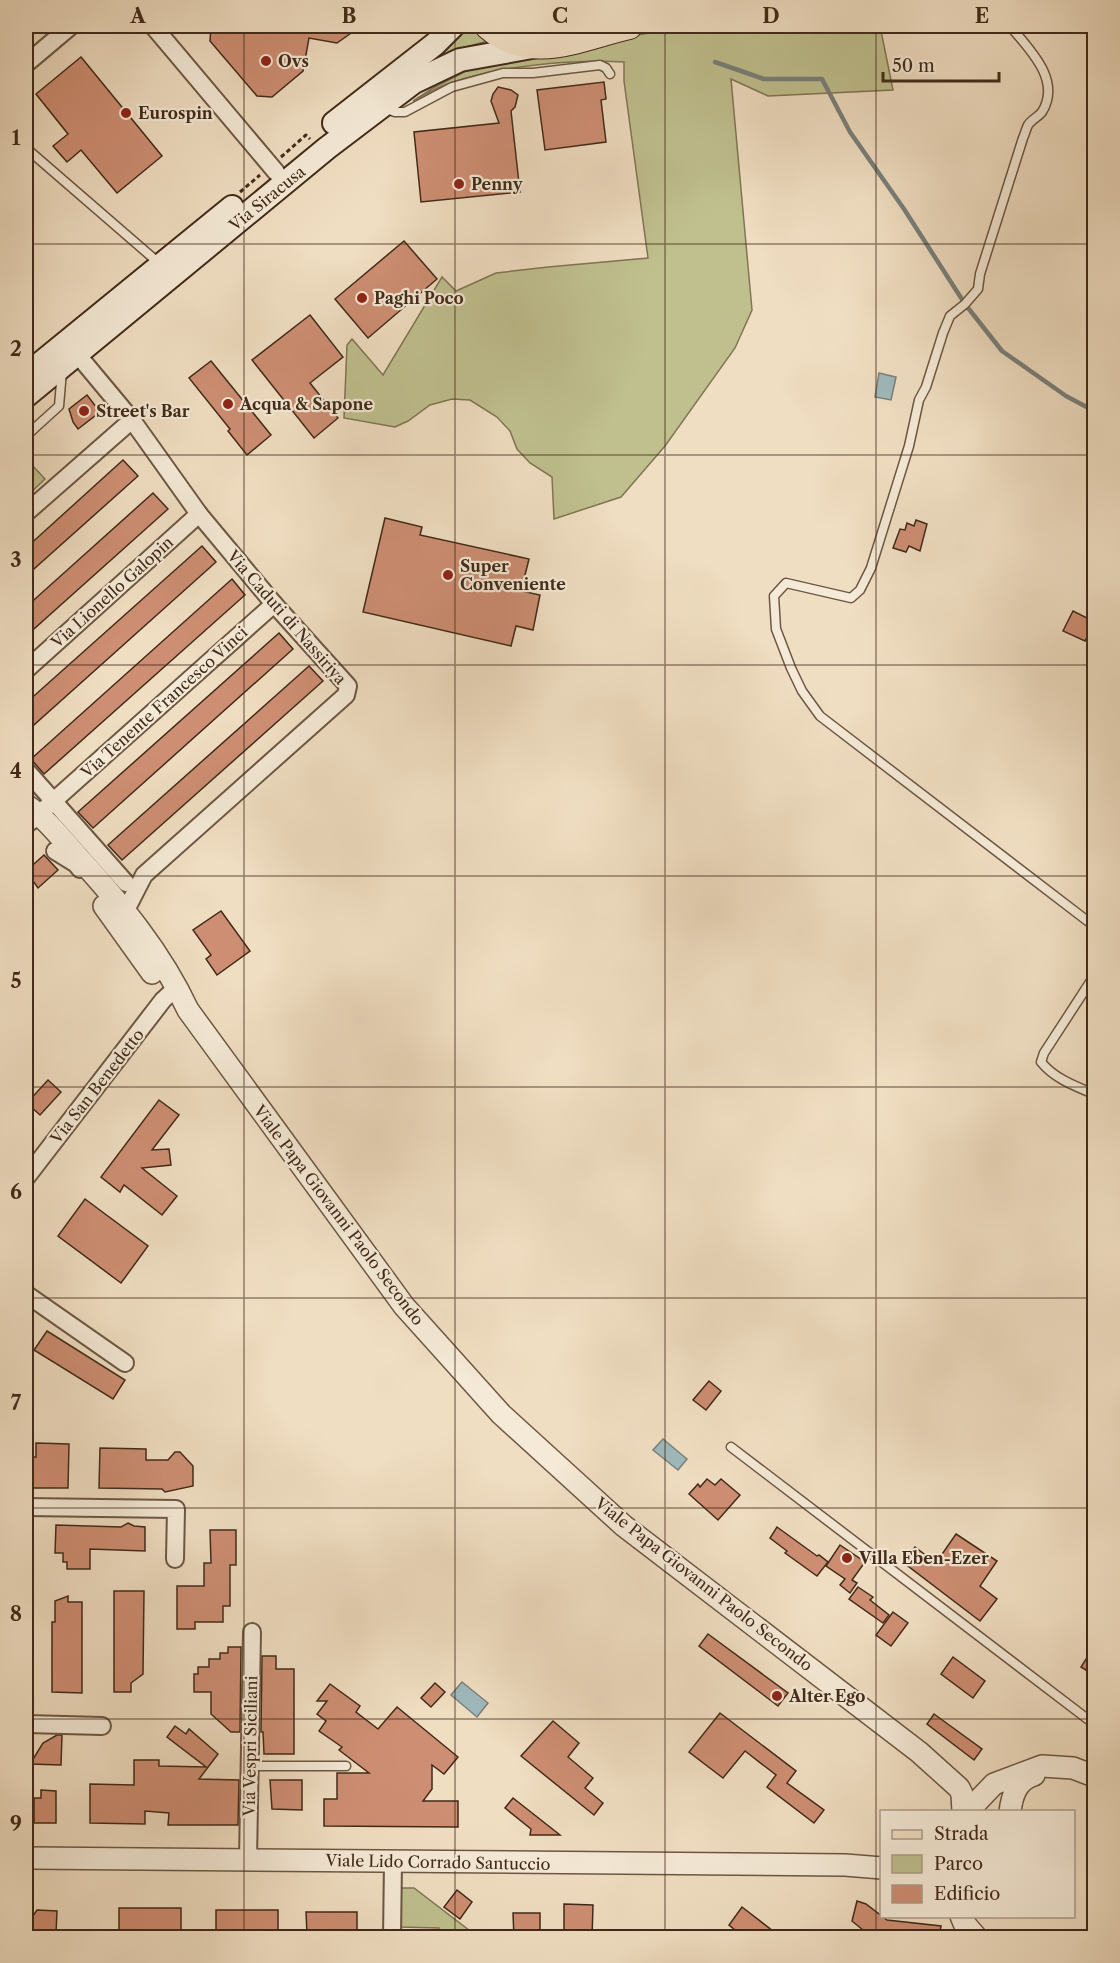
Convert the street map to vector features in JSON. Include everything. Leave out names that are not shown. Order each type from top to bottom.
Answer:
[{"type":"main road","name":"Via Siracusa","points":[[26,375],[316,137],[435,44],[453,26]]},
{"type":"main road","points":[[488,26],[509,40],[532,47],[551,46],[628,26]]},
{"type":"main road","points":[[569,41],[589,26]]},
{"type":"main road","name":"Via Siracusa","points":[[26,396],[327,148],[414,82],[460,60],[532,47]]},
{"type":"street","points":[[26,64],[71,26]]},
{"type":"street","points":[[153,26],[276,172]]},
{"type":"street","name":"Via Caduti di Nassiriya","points":[[70,360],[132,420],[199,514],[274,604],[348,686],[346,695],[118,896]]},
{"type":"street","points":[[26,513],[132,420]]},
{"type":"street","name":"Via Lionello Galopin","points":[[26,670],[199,514]]},
{"type":"street","name":"Via Tenente Francesco Vinci","points":[[35,811],[274,604]]},
{"type":"street","points":[[26,770],[35,811],[35,829],[102,904],[140,956],[172,991]]},
{"type":"street","points":[[35,811],[118,896],[172,991]]},
{"type":"street","points":[[55,851],[76,864],[102,894],[118,896]]},
{"type":"street","points":[[118,896],[117,911],[134,934],[140,956]]},
{"type":"street","name":"Viale Papa Giovanni Paolo Secondo","points":[[172,991],[404,1306],[501,1414],[624,1526],[919,1752]]},
{"type":"street","name":"Via San Benedetto","points":[[26,1178],[172,991]]},
{"type":"street","points":[[26,1294],[124,1363]]},
{"type":"street","points":[[26,1507],[176,1509],[176,1559]]},
{"type":"street","name":"Via Vespri Siciliani","points":[[248,1860],[252,1632]]},
{"type":"street","points":[[26,1724],[102,1726]]},
{"type":"street","points":[[919,1752],[967,1781],[987,1786],[1007,1809]]},
{"type":"street","points":[[919,1752],[959,1788],[968,1810]]},
{"type":"street","points":[[968,1810],[987,1786],[1029,1769],[1042,1766],[1064,1766],[1093,1774]]},
{"type":"street","points":[[1007,1809],[1016,1788],[1021,1781],[1030,1776],[1042,1773],[1093,1774]]},
{"type":"street","points":[[968,1810],[983,1801],[994,1800],[1007,1809]]},
{"type":"street","name":"Viale Lido Corrado Santuccio","points":[[27,1860],[845,1865]]},
{"type":"street","points":[[392,1938],[393,1862]]},
{"type":"street","points":[[845,1865],[880,1862]]},
{"type":"street","points":[[845,1865],[880,1868]]},
{"type":"street","points":[[962,1918],[977,1938]]},
{"type":"street","points":[[972,1918],[987,1938]]},
{"type":"lane","points":[[1010,26],[1045,71],[1048,84],[1047,97],[1041,113],[1028,124],[980,274],[978,289],[950,316],[943,333],[926,387],[919,400],[909,446],[871,568],[860,590],[851,598],[786,583],[774,596],[776,629],[802,691],[820,716],[1095,926]]},
{"type":"lane","points":[[381,106],[395,112],[405,112],[452,87],[503,73],[533,73],[600,65],[610,74]]},
{"type":"lane","points":[[26,148],[160,265]]},
{"type":"lane","points":[[26,436],[59,406],[70,360]]},
{"type":"lane","points":[[1095,976],[1044,1053],[1041,1062],[1046,1069],[1065,1082],[1095,1094]]},
{"type":"lane","points":[[731,1447],[1095,1724]]},
{"type":"lane","points":[[863,1547],[865,1543],[1095,1718]]},
{"type":"lane","points":[[250,1766],[346,1766]]},
{"type":"green space","points":[[461,26],[475,26],[487,38],[484,42],[449,52],[426,62]]},
{"type":"green space","points":[[683,26],[880,26],[893,90],[768,96],[731,79],[752,310],[735,348],[665,446],[621,497],[554,519],[552,477],[530,463],[517,449],[510,431],[497,417],[470,400],[452,399],[430,405],[408,421],[395,427],[344,418],[347,345],[352,339],[383,375],[442,277],[456,291],[496,273],[648,258],[624,81],[624,62],[559,63],[491,72],[445,85],[413,101],[470,69]]},
{"type":"green space","points":[[31,464],[45,479],[26,497],[26,467]]},
{"type":"green space","points":[[399,1888],[414,1888],[478,1937],[439,1937],[439,1928],[399,1927]]},
{"type":"water","points":[[879,373],[896,377],[891,400],[875,397]]},
{"type":"water","points":[[663,1439],[687,1459],[678,1470],[653,1450]]},
{"type":"water","points":[[462,1682],[488,1703],[477,1717],[451,1695]]},
{"type":"building","name":"Ovs","points":[[211,26],[361,26],[337,43],[309,38],[303,71],[272,97],[257,96],[210,41]]},
{"type":"building","points":[[81,57],[162,156],[117,193],[81,150],[67,162],[53,146],[68,134],[36,94]]},
{"type":"building","points":[[604,82],[606,99],[601,100],[606,142],[545,150],[537,90]]},
{"type":"building","points":[[498,87],[511,90],[518,95],[515,107],[511,111],[520,192],[421,202],[414,132],[499,123],[491,101]]},
{"type":"building","points":[[404,241],[437,279],[368,338],[335,299]]},
{"type":"building","points":[[310,315],[343,357],[310,383],[338,418],[314,438],[252,360]]},
{"type":"building","name":"Acqua & Sapone","points":[[211,361],[271,435],[247,455],[228,431],[230,429],[189,378]]},
{"type":"building","name":"Street's Bar","points":[[87,395],[100,412],[78,429],[69,409]]},
{"type":"building","points":[[123,460],[138,476],[26,576],[26,548]]},
{"type":"building","points":[[153,493],[168,509],[26,636],[26,607]]},
{"type":"building","name":"Super Conveniente","points":[[385,518],[422,527],[420,535],[529,559],[521,591],[540,595],[533,630],[516,626],[511,646],[363,612]]},
{"type":"building","points":[[916,520],[927,524],[920,551],[909,546],[906,552],[893,548],[900,529],[905,530],[907,523],[914,526]]},
{"type":"building","points":[[202,546],[216,562],[26,732],[26,703]]},
{"type":"building","points":[[232,579],[245,595],[44,774],[31,759]]},
{"type":"building","points":[[1073,611],[1091,620],[1088,625],[1092,627],[1085,641],[1063,631]]},
{"type":"building","points":[[279,633],[293,649],[93,828],[78,812]]},
{"type":"building","points":[[309,666],[323,681],[122,860],[108,845]]},
{"type":"building","points":[[44,855],[58,870],[38,888],[26,871]]},
{"type":"building","points":[[221,911],[250,951],[217,975],[206,959],[211,955],[193,930]]},
{"type":"building","points":[[48,1080],[61,1092],[40,1115],[27,1103]]},
{"type":"building","points":[[159,1100],[179,1115],[152,1150],[169,1149],[171,1165],[142,1168],[177,1196],[162,1215],[124,1185],[120,1192],[101,1177]]},
{"type":"building","points":[[85,1199],[148,1246],[121,1283],[58,1236]]},
{"type":"building","points":[[47,1331],[125,1380],[113,1399],[34,1350]]},
{"type":"building","points":[[709,1381],[721,1391],[706,1410],[693,1400]]},
{"type":"building","points":[[36,1443],[69,1444],[68,1488],[26,1488],[26,1457],[36,1457]]},
{"type":"building","points":[[100,1448],[146,1449],[146,1460],[168,1460],[175,1452],[180,1452],[193,1466],[193,1486],[165,1492],[162,1489],[99,1488]]},
{"type":"building","points":[[707,1479],[715,1485],[721,1479],[740,1495],[718,1520],[689,1494],[698,1484],[700,1487]]},
{"type":"building","points":[[128,1523],[145,1527],[145,1551],[90,1549],[90,1569],[67,1569],[67,1562],[63,1562],[63,1553],[55,1553],[56,1525],[121,1527]]},
{"type":"building","points":[[777,1527],[828,1562],[817,1576],[785,1553],[787,1551],[770,1538]]},
{"type":"building","points":[[210,1530],[236,1530],[236,1565],[230,1565],[230,1606],[223,1606],[223,1622],[195,1622],[195,1629],[177,1629],[177,1586],[204,1586],[204,1563],[211,1563]]},
{"type":"building","points":[[956,1534],[997,1561],[980,1586],[997,1599],[980,1621],[904,1563],[915,1547],[936,1563]]},
{"type":"building","points":[[840,1545],[865,1562],[852,1580],[857,1583],[850,1593],[840,1585],[845,1579],[826,1566]]},
{"type":"building","points":[[858,1587],[873,1597],[870,1600],[889,1615],[883,1623],[849,1599]]},
{"type":"building","points":[[114,1591],[144,1591],[143,1674],[131,1683],[131,1692],[114,1692]]},
{"type":"building","points":[[68,1596],[68,1602],[82,1602],[82,1693],[52,1692],[52,1622],[55,1622],[55,1601]]},
{"type":"building","points":[[893,1612],[908,1623],[891,1646],[876,1635]]},
{"type":"building","points":[[708,1634],[788,1693],[778,1706],[699,1646]]},
{"type":"building","points":[[1095,1645],[1095,1676],[1081,1667]]},
{"type":"building","points":[[228,1647],[241,1647],[240,1732],[231,1732],[211,1714],[211,1692],[194,1692],[194,1674],[198,1674],[198,1667],[209,1667],[209,1659],[220,1659],[220,1653],[228,1653]]},
{"type":"building","points":[[262,1656],[276,1656],[276,1669],[294,1669],[294,1754],[264,1754],[263,1732],[261,1732]]},
{"type":"building","points":[[953,1657],[985,1681],[973,1698],[941,1674]]},
{"type":"building","points":[[435,1683],[445,1692],[431,1707],[421,1698]]},
{"type":"building","points":[[330,1684],[360,1706],[356,1712],[378,1729],[397,1707],[458,1757],[444,1774],[432,1765],[432,1789],[423,1801],[458,1801],[458,1827],[324,1826],[324,1799],[337,1799],[337,1773],[369,1773],[339,1750],[342,1747],[319,1731],[326,1721],[317,1714],[327,1701],[317,1701]]},
{"type":"building","points":[[720,1713],[796,1771],[787,1783],[824,1810],[814,1823],[767,1787],[776,1775],[745,1751],[723,1778],[689,1752]]},
{"type":"building","points":[[934,1714],[982,1749],[974,1760],[927,1724]]},
{"type":"building","points":[[553,1721],[579,1743],[568,1757],[593,1778],[585,1788],[603,1803],[594,1815],[521,1756]]},
{"type":"building","points":[[175,1726],[186,1734],[189,1729],[218,1754],[199,1779],[239,1780],[238,1825],[168,1825],[169,1813],[145,1811],[145,1824],[90,1823],[90,1784],[134,1785],[134,1760],[159,1760],[159,1766],[206,1767],[167,1737]]},
{"type":"building","points":[[57,1735],[62,1735],[61,1765],[30,1764],[43,1743]]},
{"type":"building","points":[[270,1780],[302,1780],[302,1810],[272,1809]]},
{"type":"building","points":[[41,1790],[56,1791],[56,1823],[34,1823],[34,1798],[41,1798]]},
{"type":"building","points":[[513,1798],[560,1835],[530,1835],[531,1829],[505,1808]]},
{"type":"building","points":[[457,1890],[472,1902],[460,1919],[444,1907]]},
{"type":"building","points":[[857,1901],[866,1904],[880,1915],[880,1918],[941,1926],[939,1938],[873,1938],[852,1921]]},
{"type":"building","points":[[564,1904],[593,1905],[592,1938],[564,1938]]},
{"type":"building","points":[[742,1907],[782,1938],[745,1938],[729,1925]]},
{"type":"building","points":[[119,1908],[181,1908],[181,1935],[119,1935]]},
{"type":"building","points":[[37,1910],[57,1911],[56,1934],[49,1934],[46,1938],[26,1938],[26,1926]]},
{"type":"building","points":[[216,1910],[278,1910],[278,1935],[216,1935]]},
{"type":"building","points":[[306,1912],[357,1912],[357,1934],[307,1934]]},
{"type":"building","points":[[513,1913],[540,1913],[540,1938],[514,1938]]},
{"type":"waterway","points":[[715,62],[764,79],[822,79],[850,132],[904,209],[965,304],[1002,351],[1066,396],[1094,411]]},
{"type":"place","name":"Ovs","points":[[266,61]]},
{"type":"place","name":"Eurospin","points":[[126,113]]},
{"type":"place","name":"Penny","points":[[459,184]]},
{"type":"place","name":"Paghi Poco","points":[[362,298]]},
{"type":"place","name":"Acqua & Sapone","points":[[228,404]]},
{"type":"place","name":"Street's Bar","points":[[84,411]]},
{"type":"place","name":"Super Conveniente","points":[[448,575]]},
{"type":"place","name":"Villa Eben-Ezer","points":[[847,1558]]},
{"type":"place","name":"Alter Ego","points":[[777,1696]]}]
